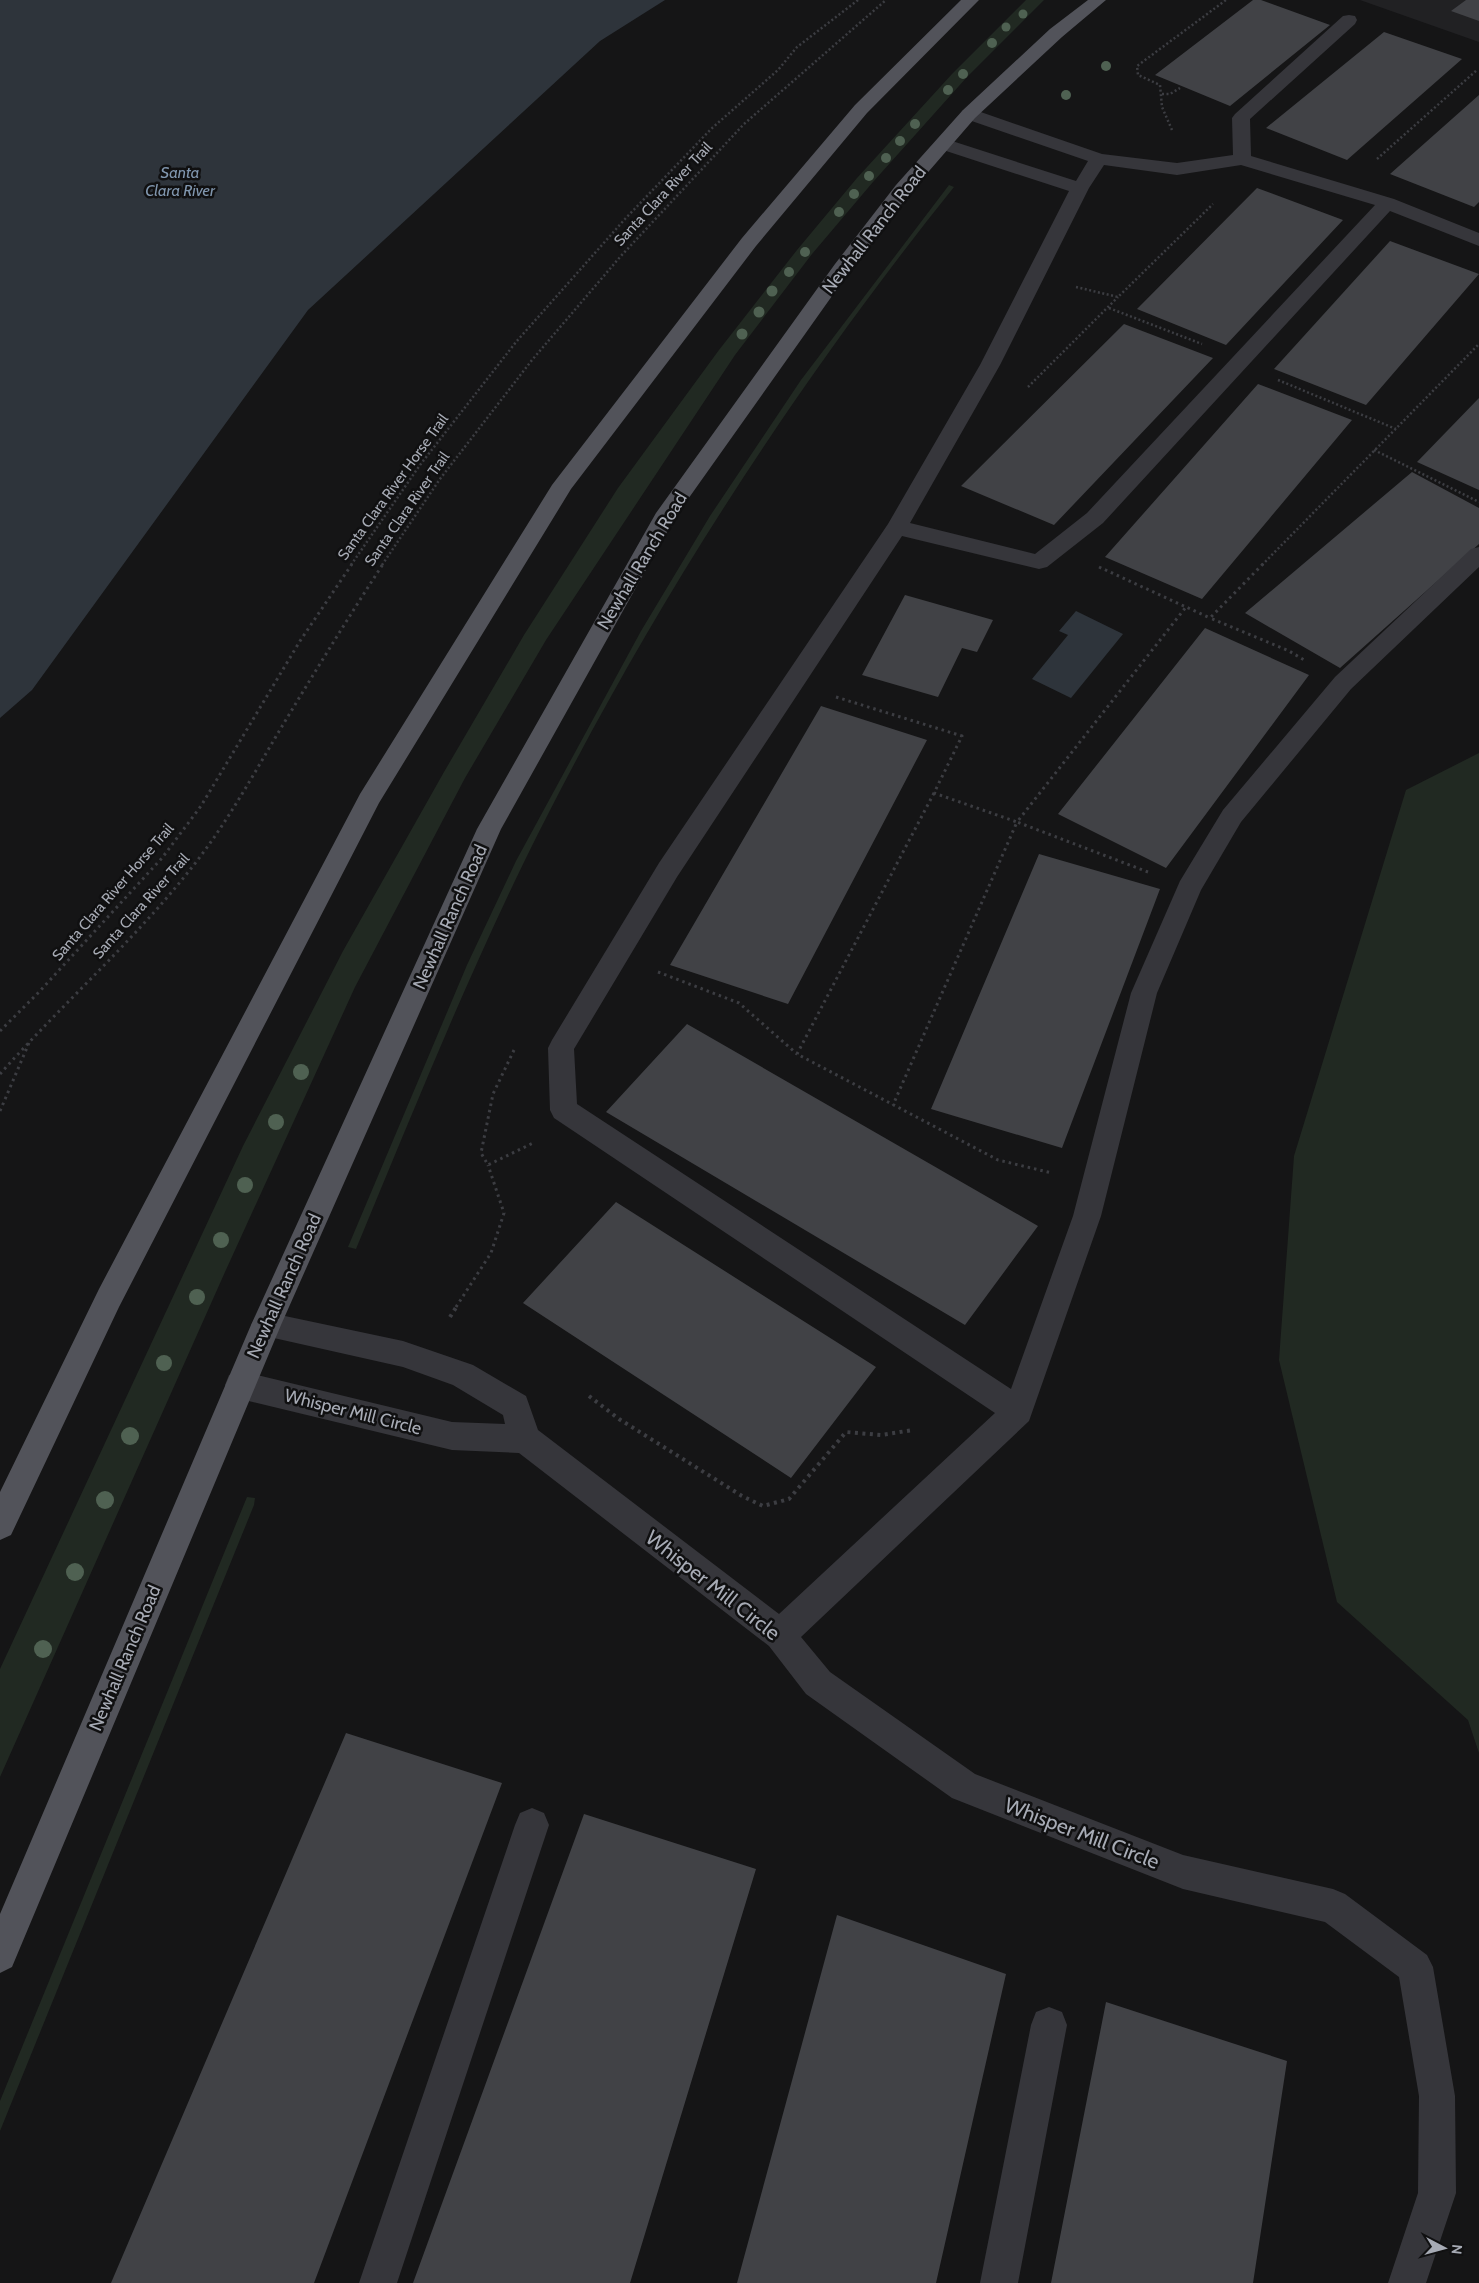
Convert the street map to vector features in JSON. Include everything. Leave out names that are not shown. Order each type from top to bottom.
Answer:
[{"type":"main road","points":[[0,1525],[109,1298],[369,800],[563,485],[755,235],[861,109],[971,0]]},
{"type":"main road","name":"Newhall Ranch Road","points":[[0,1955],[266,1325],[489,829],[667,513],[842,268],[903,189],[969,114],[1056,33],[1098,0]]},
{"type":"street","points":[[1242,159],[1241,118],[1349,20]]},
{"type":"street","points":[[969,114],[1099,159],[1177,169],[1242,159],[1386,204],[1477,237]]},
{"type":"street","points":[[943,144],[1080,188]]},
{"type":"street","points":[[1018,1411],[564,1110],[561,1048],[668,870],[897,527],[990,364],[1080,188],[1099,159]]},
{"type":"street","points":[[897,527],[1039,562],[1094,518],[1386,204]]},
{"type":"street","points":[[780,1635],[1018,1411],[1087,1216],[1144,993],[1189,888],[1232,816],[1343,683],[1479,554]]},
{"type":"street","points":[[266,1325],[402,1354],[463,1376],[515,1406],[526,1439]]},
{"type":"street","name":"Whisper Mill Circle","points":[[240,1385],[452,1436],[526,1439],[780,1635],[818,1683],[964,1786],[1183,1872],[1333,1906],[1415,1967],[1437,2096],[1437,2193],[1407,2283]]},
{"type":"street","points":[[378,2283],[532,1825]]},
{"type":"street","points":[[999,2283],[1049,2025]]},
{"type":"path","name":"Santa Clara River Horse Trail","points":[[0,1031],[46,985],[162,858],[201,806],[300,641],[374,529],[420,464],[516,342],[626,219],[711,129],[778,70],[797,47],[858,0]]},
{"type":"path","name":"Santa Clara River Trail","points":[[0,1074],[30,1040],[152,915],[194,865],[227,818],[320,662],[397,542],[440,479],[532,360],[620,257],[744,124],[886,0]]},
{"type":"path","points":[[1173,132],[1162,107],[1160,85],[1138,75],[1137,66],[1226,0]]},
{"type":"path","points":[[1370,165],[1478,70]]},
{"type":"path","points":[[1162,94],[1170,94],[1180,88]]},
{"type":"path","points":[[1026,388],[1216,202]]},
{"type":"path","points":[[1068,285],[1118,298]]},
{"type":"path","points":[[1109,308],[1208,346]]},
{"type":"path","points":[[1210,618],[1479,344]]},
{"type":"path","points":[[1277,380],[1396,429]]},
{"type":"path","points":[[1374,450],[1479,502]]},
{"type":"path","points":[[1094,564],[1210,618],[1289,651],[1343,683]]},
{"type":"path","points":[[893,1105],[1017,822],[1186,607]]},
{"type":"path","points":[[792,683],[962,736],[797,1054]]},
{"type":"path","points":[[934,793],[1017,822],[1189,888]]},
{"type":"path","points":[[658,972],[739,1003],[797,1054],[998,1160],[1095,1183]]},
{"type":"path","points":[[0,1111],[30,1040]]},
{"type":"path","points":[[450,1317],[491,1254],[504,1212],[488,1165]]},
{"type":"path","points":[[589,1396],[619,1419],[742,1496],[763,1506],[789,1498],[846,1432],[881,1435],[913,1430]]},
{"type":"shaded area","points":[[1026,0],[1044,0],[967,77],[873,182],[812,254],[735,355],[546,640],[465,778],[355,987],[225,1272],[0,1777],[0,1669],[243,1146],[343,951],[444,772],[524,635],[618,488],[719,350],[797,250],[857,178],[952,74]]},
{"type":"shaded area","points":[[1360,0],[1479,0],[1479,42]]},
{"type":"shaded area","points":[[949,185],[954,187],[892,266],[776,428],[721,512],[618,683],[570,771],[502,908],[438,1053],[356,1249],[348,1247],[467,965],[516,861],[641,631],[710,516],[801,380]]},
{"type":"shaded area","points":[[1479,753],[1479,1753],[1468,1720],[1337,1602],[1279,1360],[1294,1156],[1406,790]]},
{"type":"shaded area","points":[[247,1497],[255,1498],[254,1505],[0,2131],[0,2101]]},
{"type":"water","name":"Santa Clara River","points":[[0,0],[665,0],[600,41],[308,310],[32,690],[0,718]]},
{"type":"water","points":[[1076,611],[1123,634],[1071,698],[1032,679],[1068,635],[1059,631]]},
{"type":"building","points":[[1253,0],[1261,0],[1330,25],[1230,106],[1155,75]]},
{"type":"building","points":[[1466,0],[1479,0],[1479,21],[1451,11]]},
{"type":"building","points":[[1384,32],[1462,59],[1347,160],[1266,128]]},
{"type":"building","points":[[1479,95],[1479,202],[1474,207],[1390,174]]},
{"type":"building","points":[[1257,188],[1343,220],[1226,345],[1137,309]]},
{"type":"building","points":[[1390,241],[1479,274],[1366,405],[1274,369]]},
{"type":"building","points":[[1124,324],[1213,358],[1054,525],[961,486]]},
{"type":"building","points":[[1258,384],[1352,420],[1202,599],[1105,557]]},
{"type":"building","points":[[1479,398],[1479,490],[1417,462]]},
{"type":"building","points":[[1412,472],[1479,508],[1479,544],[1340,668],[1245,613]]},
{"type":"building","points":[[905,595],[993,620],[977,652],[962,648],[938,697],[862,675]]},
{"type":"building","points":[[1205,628],[1309,675],[1166,868],[1058,814]]},
{"type":"building","points":[[821,706],[927,740],[788,1004],[670,965]]},
{"type":"building","points":[[1039,854],[1160,889],[1062,1148],[931,1109]]},
{"type":"building","points":[[687,1024],[1038,1226],[965,1325],[606,1112]]},
{"type":"building","points":[[616,1202],[876,1367],[791,1478],[523,1303]]},
{"type":"building","points":[[346,1733],[502,1783],[314,2283],[111,2283]]},
{"type":"building","points":[[584,1814],[756,1869],[630,2283],[413,2283]]},
{"type":"building","points":[[837,1915],[1006,1974],[936,2283],[737,2283]]},
{"type":"building","points":[[1106,2002],[1287,2061],[1253,2283],[1051,2283]]}]
